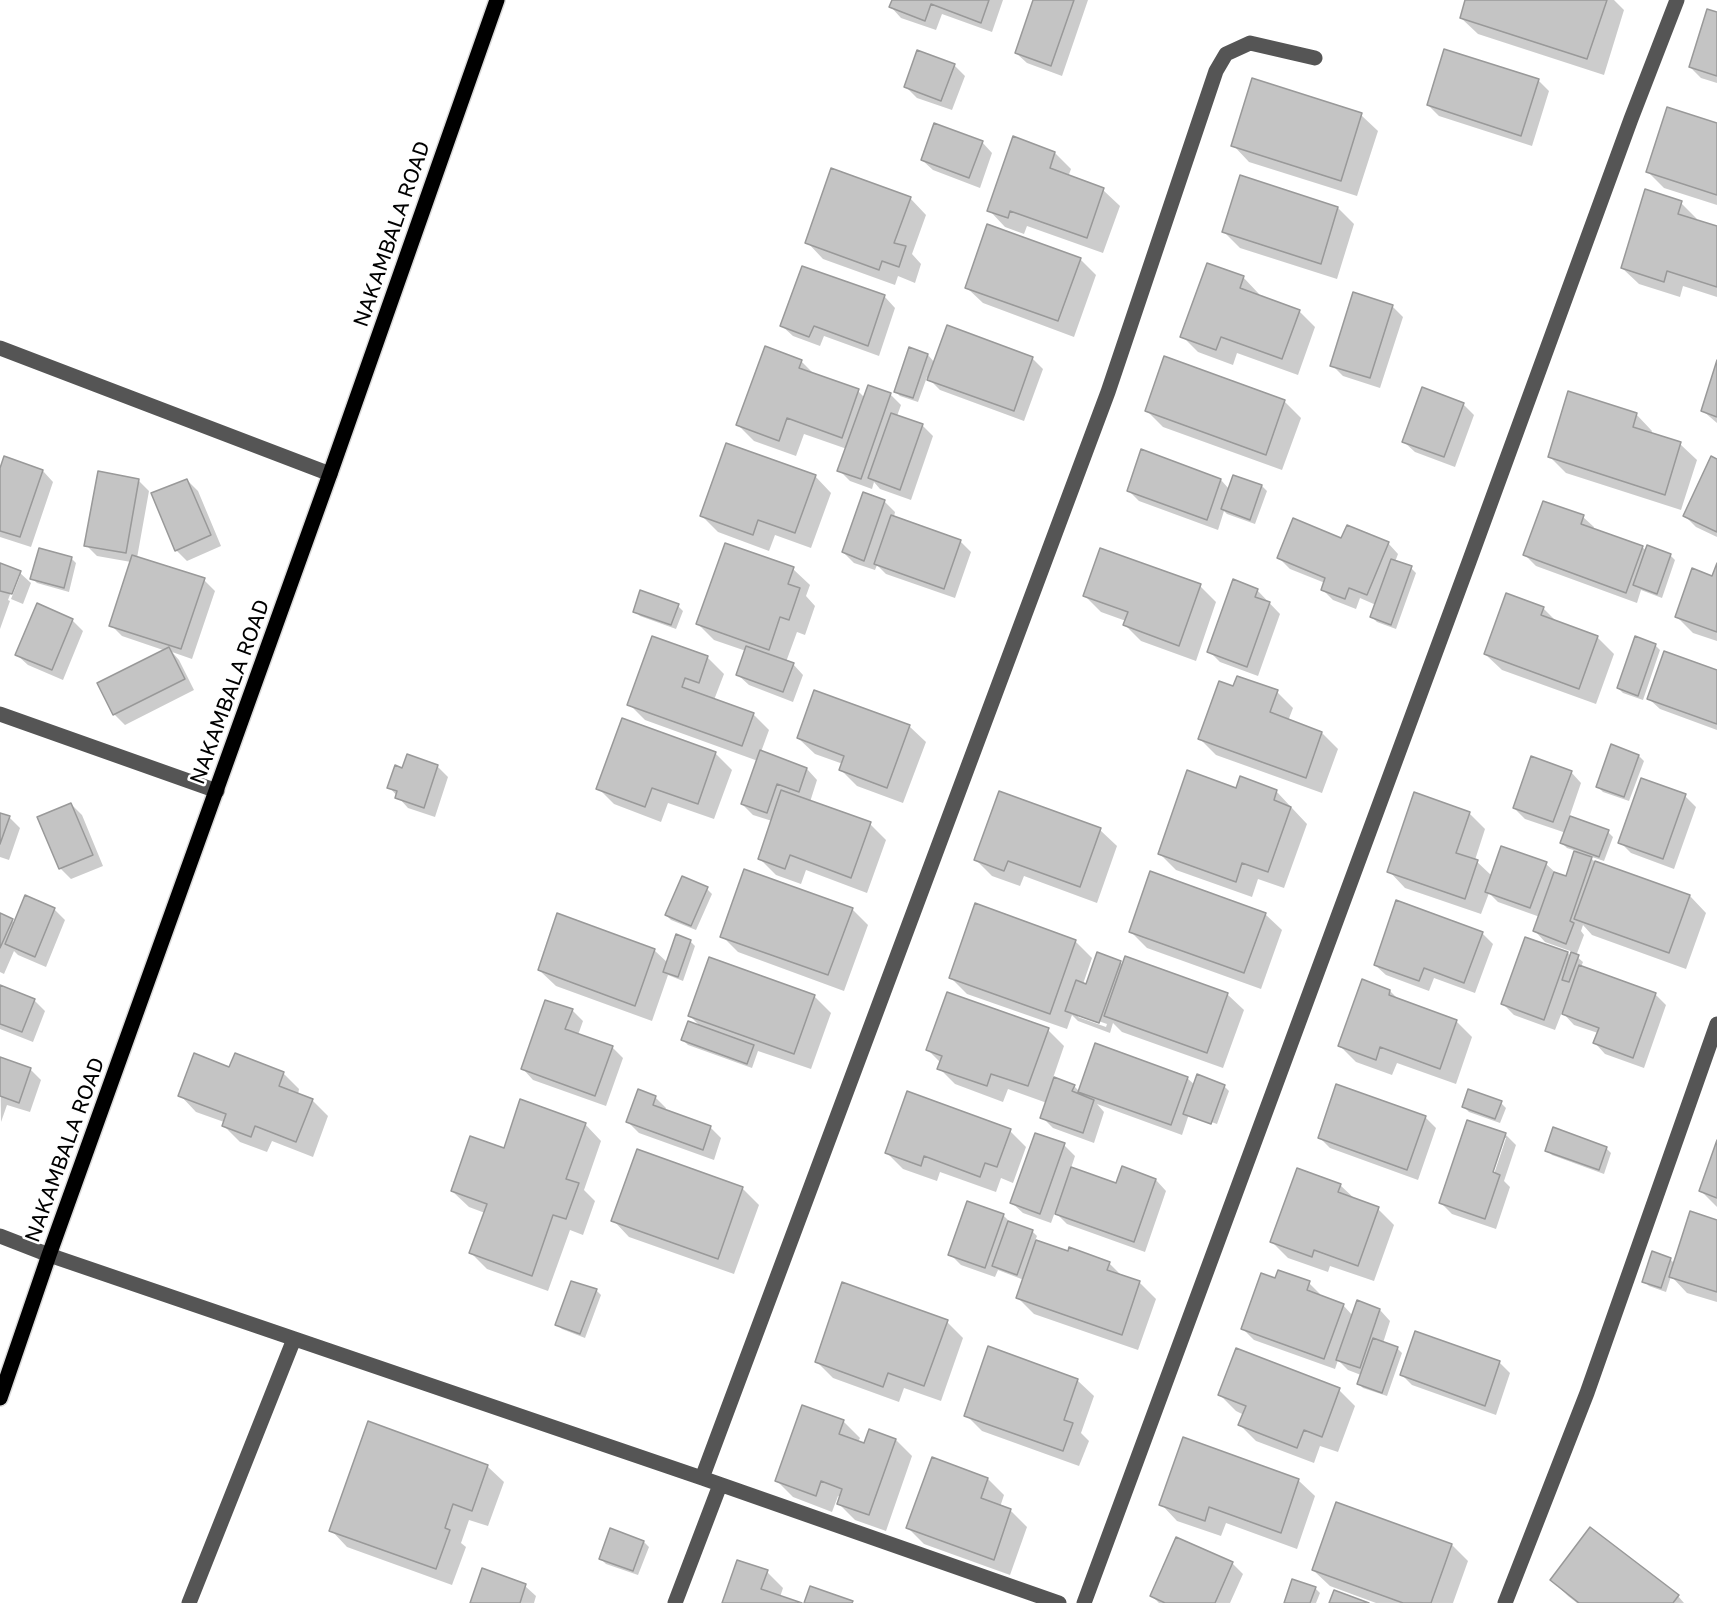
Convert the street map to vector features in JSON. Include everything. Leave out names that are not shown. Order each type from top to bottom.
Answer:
[{"type":"main road","name":"NAKAMBALA ROAD","points":[[0,1398],[497,0]]},
{"type":"street","points":[[1084,1603],[1631,119],[1677,0]]},
{"type":"street","points":[[702,1478],[1108,392],[1216,71],[1226,54],[1250,43],[1315,58]]},
{"type":"street","points":[[0,348],[330,474]]},
{"type":"street","points":[[0,714],[217,791]]},
{"type":"street","points":[[1505,1603],[1587,1393],[1717,1023]]},
{"type":"street","points":[[0,1236],[49,1255],[702,1478],[1059,1603]]},
{"type":"street","points":[[189,1603],[294,1339]]},
{"type":"street","points":[[675,1603],[720,1485]]},
{"type":"building","points":[[892,0],[989,0],[981,23],[931,4],[925,21],[889,7]]},
{"type":"building","points":[[1033,0],[1074,0],[1051,66],[1015,53]]},
{"type":"building","points":[[1465,0],[1607,0],[1587,59],[1460,18]]},
{"type":"building","points":[[1707,9],[1717,12],[1717,76],[1689,67]]},
{"type":"building","points":[[1444,49],[1539,79],[1521,136],[1427,105]]},
{"type":"building","points":[[917,50],[955,64],[941,101],[904,87]]},
{"type":"building","points":[[1252,78],[1362,113],[1341,181],[1231,146]]},
{"type":"building","points":[[1667,107],[1717,123],[1717,195],[1646,172]]},
{"type":"building","points":[[934,123],[983,141],[969,178],[921,160]]},
{"type":"building","points":[[1013,136],[1055,152],[1050,168],[1104,188],[1087,238],[1010,211],[1008,218],[987,211]]},
{"type":"building","points":[[831,168],[911,197],[894,243],[906,246],[899,267],[882,261],[879,270],[805,243]]},
{"type":"building","points":[[1240,175],[1338,207],[1321,264],[1222,232]]},
{"type":"building","points":[[1645,189],[1682,201],[1678,214],[1717,226],[1717,287],[1667,271],[1664,282],[1621,268]]},
{"type":"building","points":[[987,224],[1081,258],[1058,321],[965,288]]},
{"type":"building","points":[[1207,263],[1244,276],[1240,288],[1300,310],[1282,359],[1221,337],[1216,350],[1180,337]]},
{"type":"building","points":[[802,266],[885,295],[868,346],[814,326],[809,337],[780,326]]},
{"type":"building","points":[[1353,292],[1393,305],[1370,378],[1330,366]]},
{"type":"building","points":[[947,325],[1033,357],[1014,411],[927,380]]},
{"type":"building","points":[[765,346],[802,360],[799,368],[859,389],[842,438],[787,418],[779,441],[736,425]]},
{"type":"building","points":[[909,347],[928,354],[913,398],[894,392]]},
{"type":"building","points":[[1164,356],[1285,400],[1266,455],[1145,411]]},
{"type":"building","points":[[1717,360],[1717,417],[1701,411]]},
{"type":"building","points":[[868,385],[891,393],[861,479],[837,471]]},
{"type":"building","points":[[1422,387],[1464,403],[1444,457],[1402,442]]},
{"type":"building","points":[[1568,391],[1637,413],[1633,427],[1681,442],[1665,495],[1548,457]]},
{"type":"building","points":[[891,413],[923,424],[900,490],[868,478]]},
{"type":"building","points":[[726,443],[816,475],[795,533],[758,520],[753,535],[700,516]]},
{"type":"building","points":[[1141,449],[1221,479],[1207,520],[1127,491]]},
{"type":"building","points":[[4,456],[43,470],[20,537],[0,531],[0,468]]},
{"type":"building","points":[[1711,456],[1717,459],[1717,532],[1683,516]]},
{"type":"building","points":[[98,471],[139,479],[126,553],[84,546]]},
{"type":"building","points":[[1233,475],[1262,485],[1250,520],[1221,509]]},
{"type":"building","points":[[187,479],[211,535],[175,551],[151,493]]},
{"type":"building","points":[[863,492],[885,500],[864,561],[842,552]]},
{"type":"building","points":[[1543,501],[1584,515],[1581,524],[1643,546],[1626,593],[1523,555]]},
{"type":"building","points":[[891,515],[961,540],[944,589],[874,564]]},
{"type":"building","points":[[1293,518],[1341,538],[1347,525],[1389,542],[1367,595],[1349,588],[1345,599],[1321,590],[1325,578],[1277,558]]},
{"type":"building","points":[[725,543],[794,567],[788,584],[800,588],[789,620],[780,617],[769,650],[696,624]]},
{"type":"building","points":[[1647,545],[1671,554],[1657,594],[1633,585]]},
{"type":"building","points":[[39,548],[72,557],[64,588],[30,579]]},
{"type":"building","points":[[1100,548],[1201,584],[1179,646],[1123,625],[1128,612],[1083,596]]},
{"type":"building","points":[[132,555],[205,578],[181,649],[109,626]]},
{"type":"building","points":[[1391,559],[1412,566],[1391,625],[1370,617]]},
{"type":"building","points":[[0,563],[21,571],[12,594],[0,591]]},
{"type":"building","points":[[1717,563],[1717,632],[1675,617],[1692,568],[1712,576]]},
{"type":"building","points":[[1233,579],[1258,589],[1255,597],[1270,602],[1247,667],[1207,652]]},
{"type":"building","points":[[640,590],[679,604],[671,625],[633,612]]},
{"type":"building","points":[[1506,593],[1544,607],[1541,615],[1598,636],[1579,689],[1484,654]]},
{"type":"building","points":[[37,603],[73,619],[52,670],[15,655]]},
{"type":"building","points":[[652,636],[708,656],[699,683],[685,678],[682,687],[754,713],[742,746],[627,705]]},
{"type":"building","points":[[1635,636],[1656,644],[1638,696],[1617,688]]},
{"type":"building","points":[[746,646],[794,663],[783,692],[736,675]]},
{"type":"building","points":[[169,647],[185,679],[113,715],[97,683]]},
{"type":"building","points":[[1664,651],[1717,670],[1717,724],[1647,699]]},
{"type":"building","points":[[1237,676],[1278,690],[1270,712],[1322,732],[1306,778],[1198,739],[1219,681],[1233,686]]},
{"type":"building","points":[[814,690],[910,725],[887,788],[839,770],[844,756],[797,738]]},
{"type":"building","points":[[622,718],[716,752],[698,804],[652,788],[645,807],[596,789]]},
{"type":"building","points":[[1611,744],[1639,755],[1624,797],[1596,787]]},
{"type":"building","points":[[760,750],[807,768],[799,792],[777,784],[767,813],[741,804]]},
{"type":"building","points":[[407,754],[438,765],[424,808],[395,798],[397,791],[387,788],[395,765],[402,768]]},
{"type":"building","points":[[1531,756],[1572,771],[1553,822],[1513,808]]},
{"type":"building","points":[[1187,770],[1236,788],[1240,776],[1277,790],[1274,800],[1291,807],[1268,872],[1242,863],[1236,882],[1158,854]]},
{"type":"building","points":[[1641,778],[1686,794],[1663,859],[1618,843]]},
{"type":"building","points":[[781,790],[871,822],[851,878],[790,855],[785,869],[758,859]]},
{"type":"building","points":[[999,791],[1101,828],[1080,887],[1008,861],[1004,871],[974,860]]},
{"type":"building","points":[[1414,792],[1470,812],[1456,853],[1478,860],[1465,899],[1387,872]]},
{"type":"building","points":[[71,803],[93,855],[59,869],[37,817]]},
{"type":"building","points":[[0,813],[10,816],[0,844]]},
{"type":"building","points":[[1570,816],[1609,830],[1599,857],[1560,843]]},
{"type":"building","points":[[1501,846],[1547,862],[1530,908],[1485,892]]},
{"type":"building","points":[[1574,851],[1592,857],[1570,921],[1574,923],[1566,944],[1533,931],[1554,872],[1566,876]]},
{"type":"building","points":[[1595,861],[1690,895],[1669,953],[1574,919]]},
{"type":"building","points":[[744,869],[853,908],[828,975],[720,937]]},
{"type":"building","points":[[1150,871],[1266,913],[1244,973],[1129,932]]},
{"type":"building","points":[[682,876],[708,887],[691,926],[665,915]]},
{"type":"building","points":[[25,895],[55,908],[35,957],[5,944]]},
{"type":"building","points":[[1396,900],[1483,932],[1464,983],[1424,968],[1419,981],[1374,965]]},
{"type":"building","points":[[975,903],[1076,940],[1050,1014],[949,978]]},
{"type":"building","points":[[0,913],[13,919],[0,948]]},
{"type":"building","points":[[557,913],[655,949],[635,1006],[538,970]]},
{"type":"building","points":[[676,934],[691,940],[678,977],[663,972]]},
{"type":"building","points":[[1525,937],[1568,952],[1544,1020],[1501,1004]]},
{"type":"building","points":[[1097,952],[1121,961],[1099,1023],[1065,1011],[1076,980],[1086,984]]},
{"type":"building","points":[[1571,952],[1579,955],[1569,982],[1562,980]]},
{"type":"building","points":[[1125,956],[1228,993],[1207,1053],[1104,1016]]},
{"type":"building","points":[[709,957],[815,995],[794,1054],[688,1016]]},
{"type":"building","points":[[1579,965],[1656,993],[1633,1058],[1593,1043],[1599,1028],[1562,1014]]},
{"type":"building","points":[[1362,979],[1390,990],[1389,995],[1457,1020],[1440,1069],[1380,1047],[1376,1060],[1338,1046]]},
{"type":"building","points":[[0,985],[35,999],[22,1032],[0,1024]]},
{"type":"building","points":[[947,992],[1049,1028],[1028,1086],[991,1074],[987,1086],[937,1069],[942,1056],[926,1050]]},
{"type":"building","points":[[545,1000],[573,1009],[565,1029],[613,1046],[595,1096],[521,1069]]},
{"type":"building","points":[[688,1021],[754,1045],[747,1064],[681,1040]]},
{"type":"building","points":[[1095,1043],[1188,1077],[1171,1125],[1078,1092]]},
{"type":"building","points":[[194,1053],[229,1067],[235,1053],[284,1072],[279,1086],[313,1099],[296,1142],[255,1126],[251,1137],[222,1126],[226,1114],[178,1096]]},
{"type":"building","points":[[0,1057],[31,1068],[19,1103],[0,1096]]},
{"type":"building","points":[[1197,1074],[1225,1085],[1211,1124],[1183,1114]]},
{"type":"building","points":[[1054,1077],[1075,1085],[1072,1091],[1094,1100],[1083,1133],[1040,1118]]},
{"type":"building","points":[[1336,1084],[1426,1116],[1407,1170],[1318,1138]]},
{"type":"building","points":[[638,1089],[656,1096],[653,1105],[711,1126],[703,1150],[626,1122]]},
{"type":"building","points":[[1468,1089],[1502,1101],[1495,1119],[1462,1107]]},
{"type":"building","points":[[907,1091],[1011,1129],[997,1167],[985,1163],[980,1177],[924,1156],[921,1166],[885,1153]]},
{"type":"building","points":[[520,1099],[586,1123],[566,1179],[579,1183],[566,1219],[553,1215],[532,1276],[469,1253],[487,1204],[451,1191],[470,1136],[504,1148]]},
{"type":"building","points":[[1467,1120],[1506,1133],[1493,1172],[1500,1175],[1485,1219],[1439,1203]]},
{"type":"building","points":[[1553,1127],[1607,1147],[1599,1170],[1545,1151]]},
{"type":"building","points":[[1035,1133],[1065,1143],[1040,1214],[1010,1203]]},
{"type":"building","points":[[1717,1140],[1717,1198],[1699,1191]]},
{"type":"building","points":[[637,1149],[743,1187],[718,1259],[611,1221]]},
{"type":"building","points":[[1122,1166],[1156,1179],[1134,1242],[1055,1214],[1071,1167],[1116,1183]]},
{"type":"building","points":[[1297,1168],[1341,1184],[1338,1192],[1379,1207],[1358,1266],[1314,1250],[1312,1257],[1270,1242]]},
{"type":"building","points":[[967,1201],[1004,1214],[985,1268],[948,1255]]},
{"type":"building","points":[[1690,1211],[1717,1220],[1717,1292],[1669,1277]]},
{"type":"building","points":[[1008,1221],[1033,1230],[1017,1275],[992,1266]]},
{"type":"building","points":[[1036,1240],[1068,1251],[1069,1247],[1110,1262],[1107,1270],[1140,1281],[1122,1335],[1016,1298]]},
{"type":"building","points":[[1652,1251],[1671,1258],[1661,1288],[1642,1282]]},
{"type":"building","points":[[1278,1270],[1310,1281],[1307,1290],[1344,1304],[1324,1359],[1241,1329],[1261,1273],[1275,1278]]},
{"type":"building","points":[[571,1281],[597,1289],[580,1334],[555,1325]]},
{"type":"building","points":[[842,1282],[948,1320],[924,1386],[888,1373],[883,1387],[815,1362]]},
{"type":"building","points":[[1357,1300],[1380,1309],[1360,1368],[1336,1360]]},
{"type":"building","points":[[1415,1331],[1500,1361],[1485,1406],[1400,1375]]},
{"type":"building","points":[[1373,1338],[1398,1347],[1382,1393],[1357,1384]]},
{"type":"building","points":[[988,1346],[1078,1379],[1064,1420],[1073,1423],[1063,1451],[964,1416]]},
{"type":"building","points":[[1236,1348],[1340,1388],[1322,1437],[1304,1430],[1297,1448],[1238,1425],[1246,1406],[1218,1395]]},
{"type":"building","points":[[802,1405],[844,1420],[839,1434],[864,1443],[869,1429],[896,1439],[869,1515],[837,1504],[842,1489],[821,1481],[816,1496],[775,1481]]},
{"type":"building","points":[[368,1421],[488,1465],[472,1511],[453,1504],[445,1528],[450,1530],[436,1569],[329,1531]]},
{"type":"building","points":[[1183,1437],[1299,1479],[1281,1533],[1209,1507],[1205,1521],[1159,1505]]},
{"type":"building","points":[[932,1457],[988,1478],[981,1498],[1011,1509],[994,1560],[906,1528]]},
{"type":"building","points":[[1336,1502],[1452,1544],[1431,1603],[1403,1603],[1312,1570]]},
{"type":"building","points":[[1590,1527],[1679,1595],[1673,1603],[1579,1603],[1550,1580]]},
{"type":"building","points":[[610,1528],[644,1541],[633,1571],[599,1559]]},
{"type":"building","points":[[1176,1537],[1233,1562],[1215,1603],[1165,1603],[1150,1596]]},
{"type":"building","points":[[737,1560],[768,1570],[761,1589],[802,1603],[722,1603]]},
{"type":"building","points":[[482,1568],[526,1584],[520,1603],[470,1603]]},
{"type":"building","points":[[1292,1579],[1316,1587],[1310,1603],[1284,1603]]},
{"type":"building","points":[[810,1586],[853,1601],[852,1603],[804,1603]]},
{"type":"building","points":[[1334,1590],[1369,1603],[1329,1603]]}]
